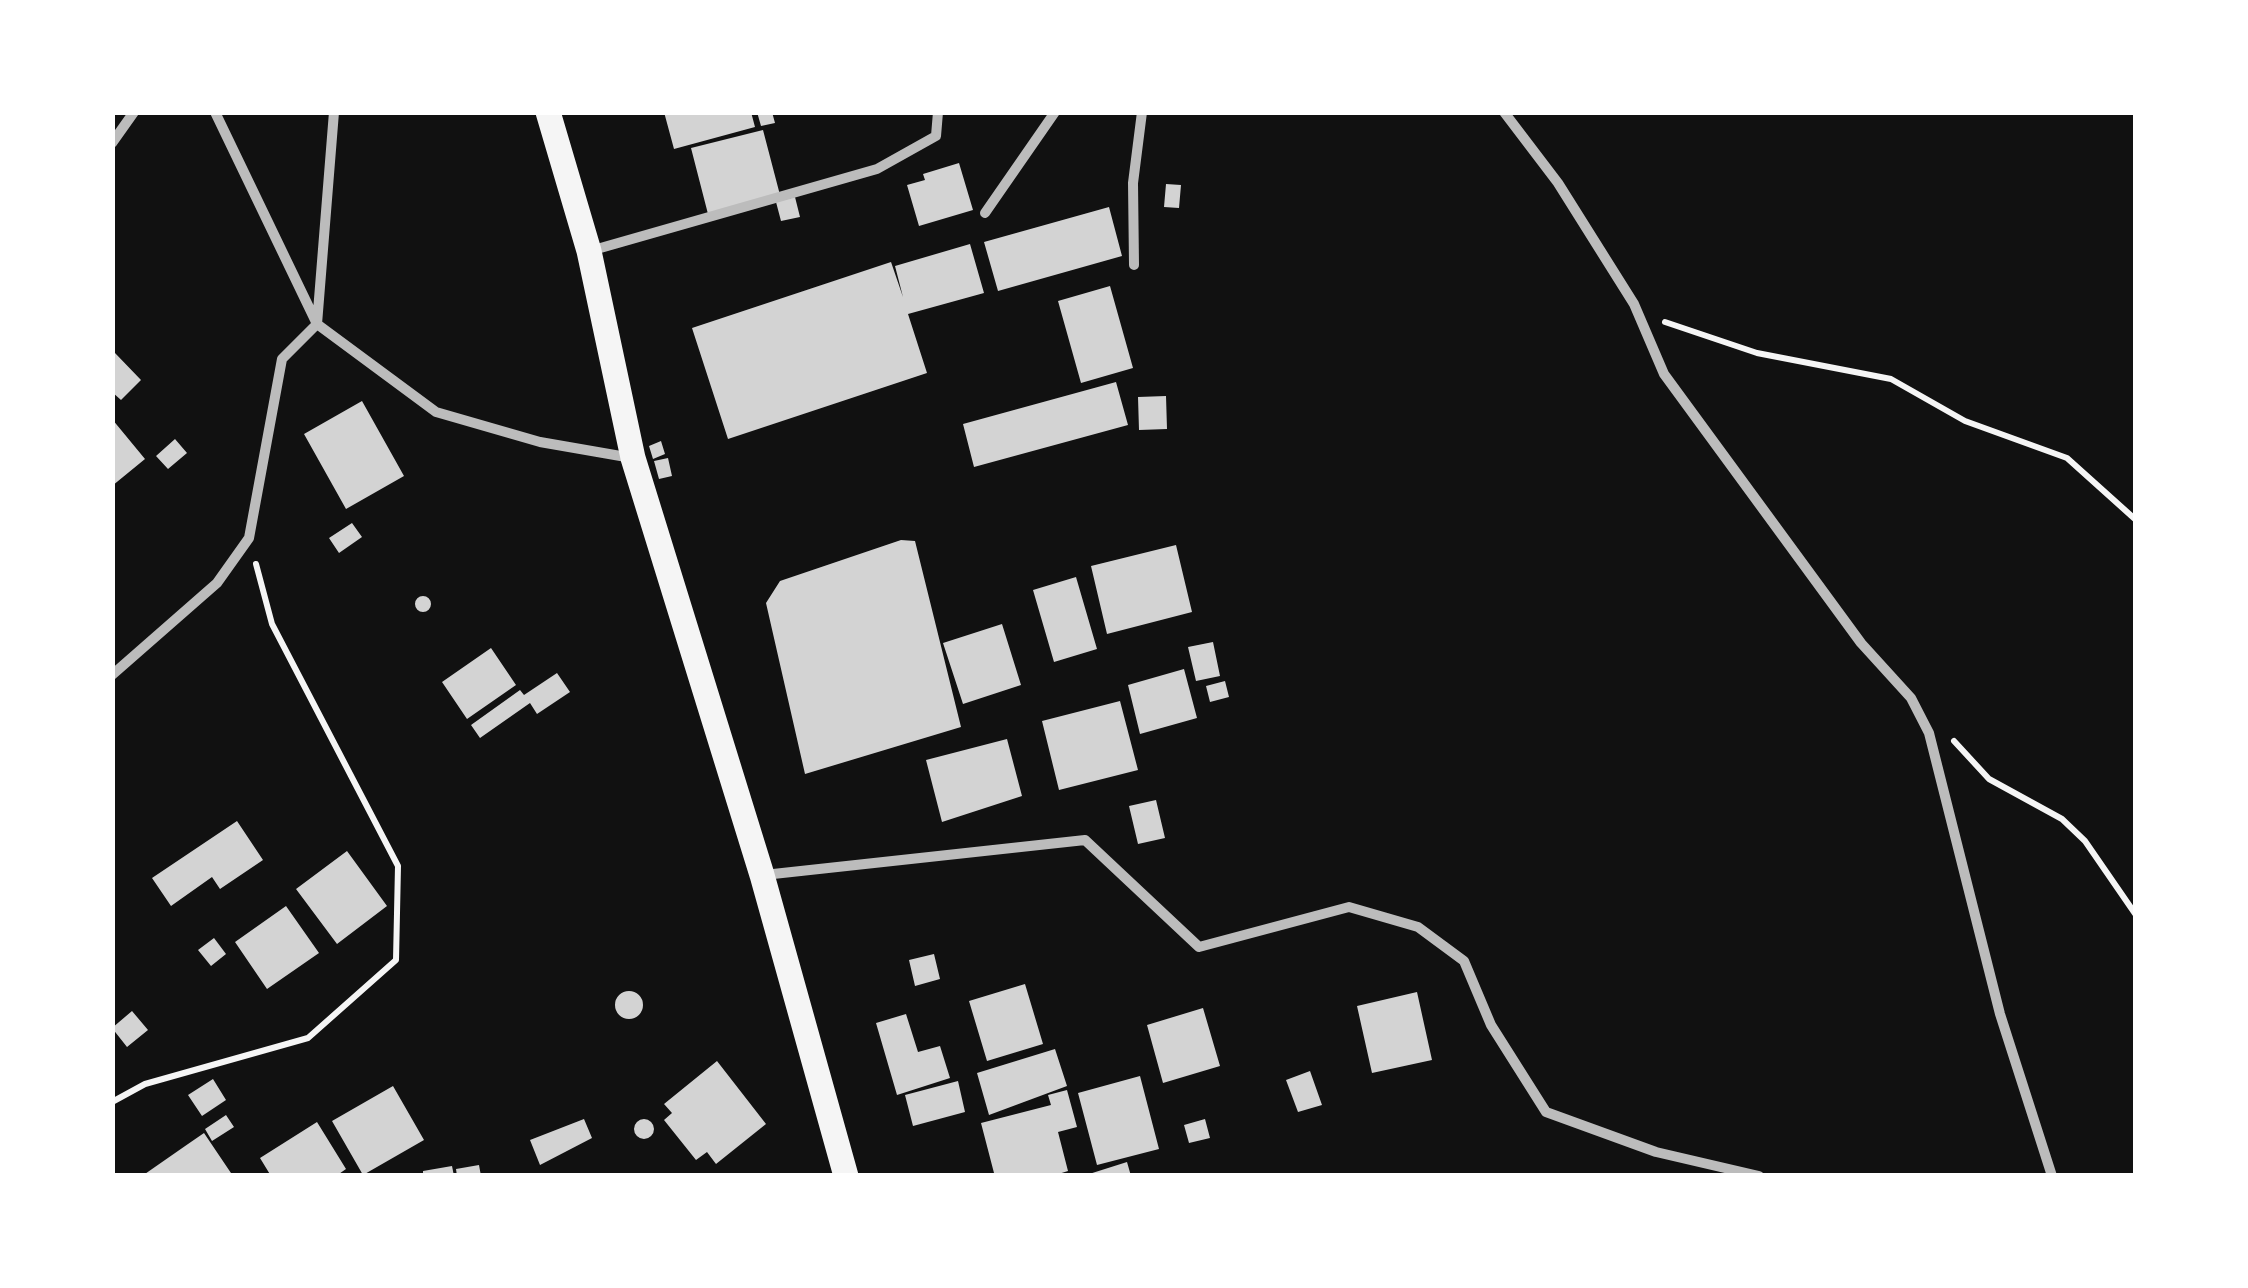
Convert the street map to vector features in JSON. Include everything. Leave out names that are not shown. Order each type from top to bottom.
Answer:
[{"type":"main road","points":[[548,112],[589,251],[633,458],[762,875],[846,1176]]},
{"type":"street","points":[[112,144],[134,112]]},
{"type":"street","points":[[214,112],[316,324],[436,412],[540,442],[633,458]]},
{"type":"street","points":[[112,675],[216,583],[249,538],[282,358],[316,324],[334,112]]},
{"type":"street","points":[[589,251],[878,169],[936,136],[938,112]]},
{"type":"street","points":[[985,212],[1056,112]]},
{"type":"street","points":[[1134,265],[1133,183],[1142,112]]},
{"type":"street","points":[[1504,112],[1558,183],[1634,304],[1664,374],[1861,643],[1911,698],[1929,733],[2000,1014],[2052,1176]]},
{"type":"street","points":[[762,875],[1085,840],[1199,947],[1349,906],[1375,912],[1418,927],[1464,961],[1491,1025],[1546,1112],[1656,1152],[1759,1176]]},
{"type":"path","points":[[1634,304],[1681,330],[1756,353],[1891,380],[1965,421],[2067,458],[2136,520]]},
{"type":"path","points":[[112,1102],[146,1084],[308,1038],[396,960],[398,866],[272,624],[249,538]]},
{"type":"path","points":[[1929,733],[1954,742],[1989,779],[2062,819],[2085,842],[2136,915]]},
{"type":"building","points":[[664,112],[751,112],[755,127],[674,149]]},
{"type":"building","points":[[757,112],[772,112],[775,123],[761,126]]},
{"type":"building","points":[[763,130],[780,195],[708,214],[691,148]]},
{"type":"building","points":[[959,163],[973,210],[919,226],[907,185],[925,180],[923,174]]},
{"type":"building","points":[[1166,184],[1181,185],[1179,208],[1164,207]]},
{"type":"building","points":[[795,197],[800,217],[781,221],[776,202]]},
{"type":"building","points":[[1109,207],[1122,256],[998,291],[984,242]]},
{"type":"building","points":[[970,244],[984,293],[908,314],[927,373],[728,439],[692,328],[891,262],[903,297],[895,266]]},
{"type":"building","points":[[1110,286],[1133,368],[1081,383],[1058,301]]},
{"type":"building","points":[[115,353],[141,380],[121,400],[112,392]]},
{"type":"building","points":[[1116,382],[1128,425],[974,467],[963,424]]},
{"type":"building","points":[[1166,396],[1167,429],[1139,430],[1138,397]]},
{"type":"building","points":[[362,401],[404,476],[346,509],[304,434]]},
{"type":"building","points":[[112,419],[145,459],[112,486]]},
{"type":"building","points":[[175,439],[187,453],[168,469],[156,456]]},
{"type":"building","points":[[661,441],[665,454],[653,459],[649,446]]},
{"type":"building","points":[[668,458],[672,476],[659,479],[654,461]]},
{"type":"building","points":[[352,523],[362,537],[339,553],[329,538]]},
{"type":"building","points":[[901,540],[915,541],[961,727],[805,774],[766,603],[780,581]]},
{"type":"building","points":[[1176,545],[1192,612],[1107,634],[1091,566]]},
{"type":"building","points":[[1076,577],[1097,649],[1054,662],[1033,590]]},
{"type":"building","points":[[423,596],[431,604],[423,612],[415,604]]},
{"type":"building","points":[[1002,624],[1021,685],[963,704],[943,643]]},
{"type":"building","points":[[1213,642],[1220,676],[1196,681],[1188,647]]},
{"type":"building","points":[[491,648],[516,685],[467,719],[442,682]]},
{"type":"building","points":[[1184,669],[1197,718],[1140,734],[1128,685]]},
{"type":"building","points":[[557,673],[570,692],[537,714],[530,703],[480,738],[471,725],[520,690],[524,695]]},
{"type":"building","points":[[1225,681],[1229,697],[1210,702],[1206,686]]},
{"type":"building","points":[[1120,701],[1138,770],[1059,790],[1042,721]]},
{"type":"building","points":[[1007,739],[1022,796],[942,822],[926,760]]},
{"type":"building","points":[[1156,800],[1165,838],[1138,844],[1129,806]]},
{"type":"building","points":[[237,821],[263,860],[220,889],[212,877],[171,906],[152,878]]},
{"type":"building","points":[[347,851],[387,906],[337,944],[296,889]]},
{"type":"building","points":[[286,906],[319,953],[267,989],[235,942]]},
{"type":"building","points":[[214,938],[226,954],[211,966],[198,950]]},
{"type":"building","points":[[934,954],[940,979],[915,986],[909,960]]},
{"type":"building","points":[[1025,984],[1043,1044],[987,1061],[969,1001]]},
{"type":"building","points":[[629,991],[639,995],[643,1005],[639,1015],[629,1019],[619,1015],[615,1005],[619,995]]},
{"type":"building","points":[[1417,992],[1432,1060],[1372,1073],[1357,1006]]},
{"type":"building","points":[[1203,1008],[1220,1066],[1163,1083],[1147,1025]]},
{"type":"building","points":[[132,1011],[148,1030],[127,1047],[112,1028]]},
{"type":"building","points":[[906,1014],[918,1052],[940,1046],[950,1078],[897,1095],[876,1023]]},
{"type":"building","points":[[1055,1049],[1067,1086],[989,1115],[977,1073]]},
{"type":"building","points":[[717,1061],[766,1124],[716,1164],[707,1152],[696,1160],[664,1120],[672,1113],[664,1104]]},
{"type":"building","points":[[1310,1071],[1322,1105],[1298,1112],[1286,1080]]},
{"type":"building","points":[[1140,1076],[1159,1149],[1097,1165],[1078,1093]]},
{"type":"building","points":[[213,1079],[226,1100],[202,1116],[188,1095]]},
{"type":"building","points":[[958,1081],[965,1112],[913,1126],[905,1095]]},
{"type":"building","points":[[393,1086],[424,1140],[363,1175],[332,1121]]},
{"type":"building","points":[[1067,1090],[1077,1127],[1058,1132],[1068,1171],[1052,1176],[994,1173],[981,1123],[1051,1105],[1048,1095]]},
{"type":"building","points":[[226,1115],[234,1127],[212,1141],[205,1129]]},
{"type":"building","points":[[584,1119],[592,1138],[540,1165],[530,1140]]},
{"type":"building","points":[[640,1119],[648,1119],[654,1129],[648,1139],[640,1139],[634,1133],[634,1125]]},
{"type":"building","points":[[1205,1119],[1210,1138],[1189,1143],[1184,1125]]},
{"type":"building","points":[[317,1122],[346,1169],[336,1176],[271,1176],[260,1158]]},
{"type":"building","points":[[204,1133],[233,1176],[142,1176],[188,1144]]},
{"type":"building","points":[[1127,1162],[1131,1176],[1086,1176],[1086,1175]]},
{"type":"building","points":[[479,1165],[481,1176],[457,1176],[456,1169]]},
{"type":"building","points":[[452,1166],[454,1176],[423,1176],[423,1171]]}]
